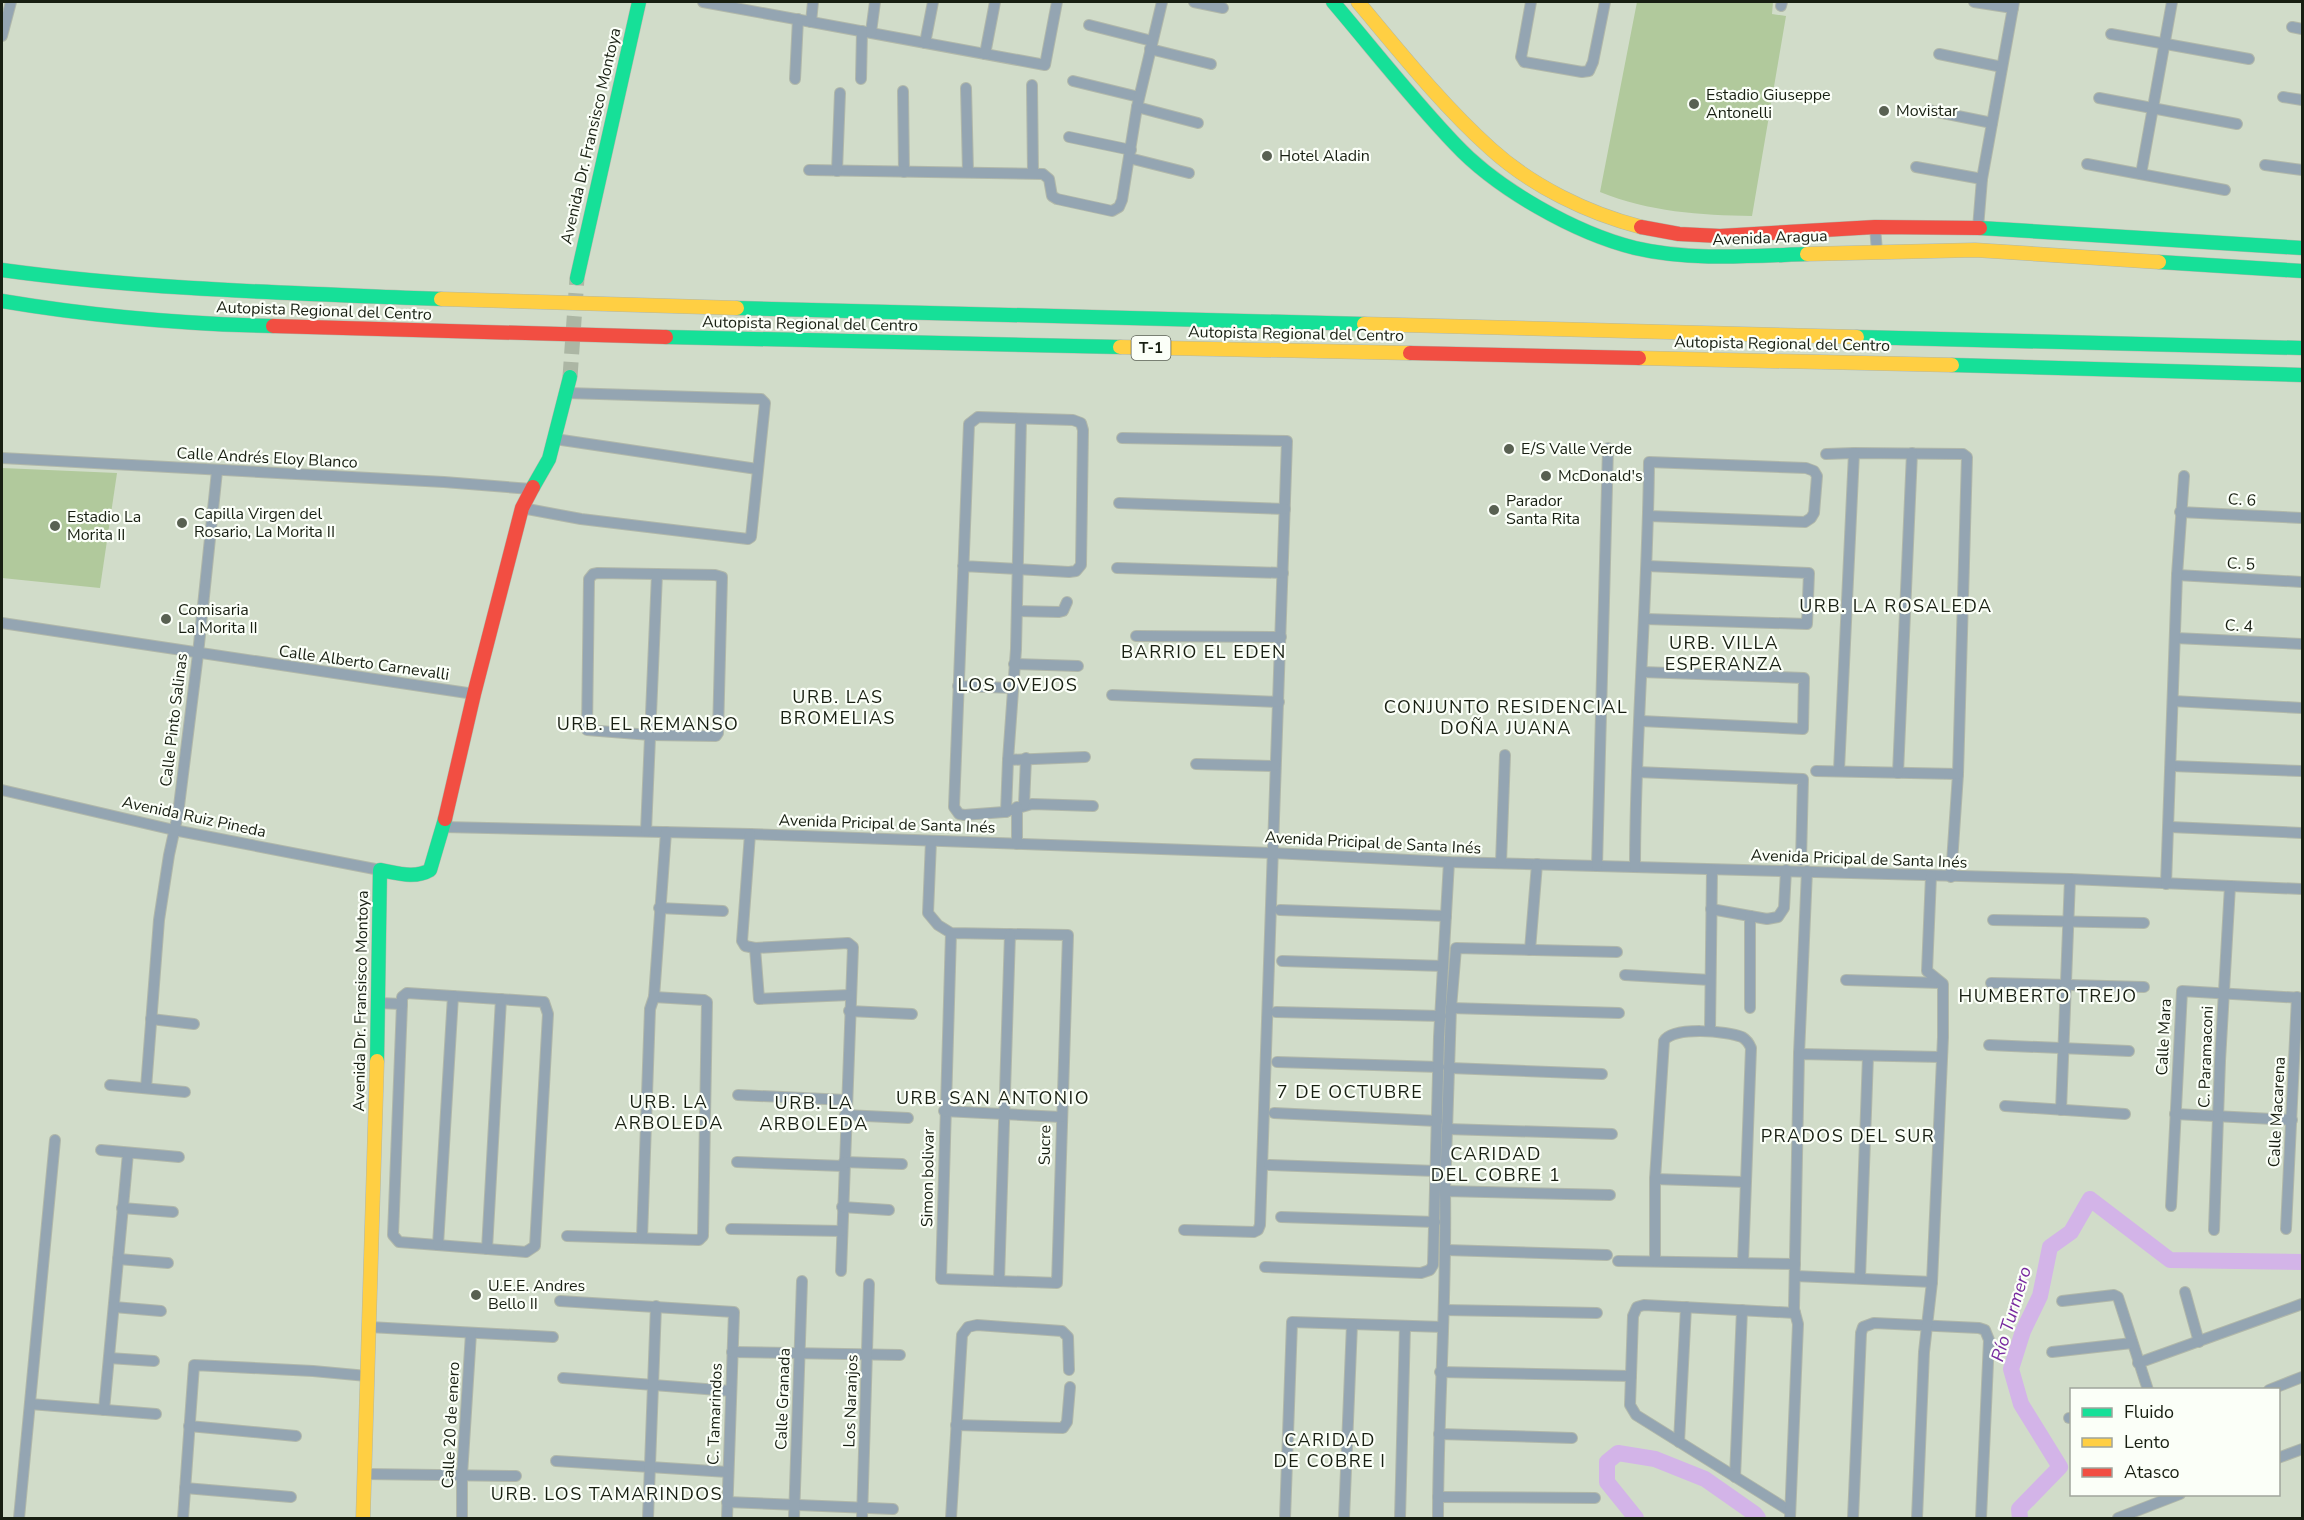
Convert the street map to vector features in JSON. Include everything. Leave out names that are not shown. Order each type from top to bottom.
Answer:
[{"type":"main road","name":"Avenida Dr. Fransisco Montoya","points":[[577,278],[639,2]]},
{"type":"main road","name":"Avenida Aragua","points":[[1333,2],[1456,145],[1492,176],[1557,218],[1636,248],[1714,258],[1877,251],[1975,250],[2302,271]]},
{"type":"main road","name":"Avenida Aragua","points":[[1358,2],[1454,111],[1492,150],[1527,176],[1575,204],[1638,226],[1679,234],[1720,236],[1875,227],[1978,228],[2302,248]]},
{"type":"main road","name":"Autopista Regional del Centro","points":[[2,270],[59,278],[231,291],[602,305],[2302,348]]},
{"type":"main road","name":"Autopista Regional del Centro","points":[[2,301],[49,309],[227,325],[1815,361],[2302,375]]},
{"type":"main road","name":"Avenida Dr. Fransisco Montoya","points":[[363,1518],[379,1003],[380,870],[410,875],[423,874],[430,870],[443,827],[522,507],[549,459],[570,377]]},
{"type":"street","points":[[2,36],[11,2]]},
{"type":"street","points":[[703,2],[747,6],[811,22],[1045,65],[1057,2]]},
{"type":"street","points":[[811,22],[813,2]]},
{"type":"street","points":[[861,80],[866,31],[875,2]]},
{"type":"street","points":[[925,43],[933,2]]},
{"type":"street","points":[[985,54],[995,2]]},
{"type":"street","points":[[809,170],[1043,174],[1049,179],[1052,196],[1057,200],[1112,211],[1119,207],[1122,200],[1138,102],[1162,2]]},
{"type":"street","points":[[1194,2],[1223,8]]},
{"type":"street","points":[[1531,2],[1521,57],[1524,62],[1582,72],[1589,71],[1593,62],[1605,2]]},
{"type":"street","points":[[1974,2],[2013,5],[1982,179],[1978,228]]},
{"type":"street","points":[[2141,174],[2172,2]]},
{"type":"street","points":[[795,79],[798,19]]},
{"type":"street","points":[[1089,25],[1211,64]]},
{"type":"street","points":[[2111,34],[2249,59]]},
{"type":"street","points":[[1939,54],[2002,67]]},
{"type":"street","points":[[1073,81],[1198,123]]},
{"type":"street","points":[[1032,85],[1033,173]]},
{"type":"street","points":[[966,88],[968,172]]},
{"type":"street","points":[[903,91],[904,172]]},
{"type":"street","points":[[837,171],[840,93]]},
{"type":"street","points":[[2283,97],[2302,100]]},
{"type":"street","points":[[2099,98],[2237,124]]},
{"type":"street","points":[[1928,110],[1992,123]]},
{"type":"street","points":[[1069,137],[1189,173]]},
{"type":"street","points":[[2086,164],[2224,190]]},
{"type":"street","points":[[2265,165],[2302,170]]},
{"type":"street","points":[[1916,167],[1982,179]]},
{"type":"street","points":[[1875,227],[1877,251]]},
{"type":"street","points":[[522,507],[581,519],[747,538],[751,537],[753,532],[757,469],[765,403],[761,399],[567,393]]},
{"type":"street","points":[[963,566],[1076,571],[1081,565],[1083,430],[1081,423],[1073,420],[978,417],[969,424],[963,566],[958,686],[955,810],[964,815],[1006,812],[1021,806],[1094,806]]},
{"type":"street","points":[[1006,812],[1017,611],[1021,419]]},
{"type":"street","points":[[1122,438],[1287,441],[1260,1225],[1254,1232],[1184,1230]]},
{"type":"street","points":[[555,439],[757,469]]},
{"type":"street","points":[[1597,866],[1608,448]]},
{"type":"street","points":[[1839,770],[1854,453]]},
{"type":"street","points":[[1899,772],[1912,453]]},
{"type":"street","points":[[1826,454],[1963,454],[1968,461],[1958,774],[1951,877]]},
{"type":"street","name":"Calle Andrés Eloy Blanco","points":[[2,458],[444,482],[531,489]]},
{"type":"street","points":[[1635,867],[1637,772],[1646,619],[1649,462],[1806,468],[1814,471],[1817,476],[1814,513],[1805,522],[1649,516]]},
{"type":"street","name":"Calle Pinto Salinas","points":[[146,1088],[159,920],[198,654],[217,471]]},
{"type":"street","points":[[2166,884],[2170,827],[2177,575],[2184,476]]},
{"type":"street","points":[[1119,503],[1285,509]]},
{"type":"street","name":"C. 6","points":[[2181,512],[2302,518]]},
{"type":"street","points":[[1646,619],[1808,624],[1809,573],[1647,566]]},
{"type":"street","points":[[1117,568],[1283,573]]},
{"type":"street","points":[[598,573],[722,577],[718,733],[713,737],[650,735],[587,730],[590,579],[593,574],[598,573]]},
{"type":"street","points":[[646,831],[657,574]]},
{"type":"street","name":"C. 5","points":[[2177,575],[2302,582]]},
{"type":"street","points":[[1017,611],[1059,612],[1063,611],[1067,602]]},
{"type":"street","name":"Calle Alberto Carnevalli","points":[[2,623],[474,694]]},
{"type":"street","points":[[1136,636],[1281,637]]},
{"type":"street","name":"C. 4","points":[[2175,638],[2302,644]]},
{"type":"street","points":[[1014,664],[1078,666]]},
{"type":"street","points":[[1641,721],[1803,729],[1804,678],[1642,672]]},
{"type":"street","points":[[958,686],[1012,688]]},
{"type":"street","points":[[1112,695],[1279,702]]},
{"type":"street","points":[[2173,701],[2302,708]]},
{"type":"street","points":[[1501,863],[1505,755]]},
{"type":"street","points":[[1008,760],[1085,757]]},
{"type":"street","points":[[1017,843],[1026,758]]},
{"type":"street","points":[[1196,764],[1275,765]]},
{"type":"street","points":[[2172,766],[2302,771]]},
{"type":"street","points":[[1816,771],[1958,774]]},
{"type":"street","points":[[1637,772],[1803,779],[1801,860]]},
{"type":"street","name":"Avenida Ruiz Pineda","points":[[2,790],[174,830],[380,870]]},
{"type":"street","name":"Avenida Pricipal de Santa Inés","points":[[443,827],[750,834],[1273,853],[1449,862],[1786,870],[2302,889]]},
{"type":"street","points":[[2170,827],[2302,833]]},
{"type":"street","points":[[642,1238],[650,1009],[654,998],[666,832]]},
{"type":"street","points":[[750,834],[742,941],[745,946],[755,948],[851,944],[853,947],[841,1271]]},
{"type":"street","points":[[931,841],[928,913],[938,925],[951,933],[1010,934],[999,1281]]},
{"type":"street","points":[[1438,1518],[1447,1129],[1440,1016],[1449,862]]},
{"type":"street","points":[[1530,950],[1537,864]]},
{"type":"street","points":[[1710,1030],[1712,870]]},
{"type":"street","points":[[1711,909],[1767,919],[1778,917],[1784,908],[1786,870]]},
{"type":"street","points":[[1790,1515],[1798,1324],[1795,1313],[1795,1264],[1799,1054],[1807,871]]},
{"type":"street","points":[[1931,876],[1927,971],[1943,984]]},
{"type":"street","points":[[2061,1110],[2070,879]]},
{"type":"street","name":"C. Paramaconi","points":[[2214,1230],[2223,992],[2230,886]]},
{"type":"street","points":[[659,908],[723,911]]},
{"type":"street","points":[[1280,910],[1446,916]]},
{"type":"street","points":[[1750,916],[1750,1008]]},
{"type":"street","points":[[1993,920],[2144,923]]},
{"type":"street","name":"Simon bolivar","points":[[951,933],[944,1111],[941,1279],[999,1281]]},
{"type":"street","name":"Sucre","points":[[999,1281],[1057,1283],[1068,935],[1010,934]]},
{"type":"street","points":[[755,948],[759,999],[850,995]]},
{"type":"street","points":[[1265,1268],[1427,1272],[1434,1262],[1437,1121],[1456,948],[1617,952]]},
{"type":"street","points":[[1282,961],[1443,966]]},
{"type":"street","points":[[1624,975],[1710,980]]},
{"type":"street","points":[[1846,980],[1943,984]]},
{"type":"street","points":[[1991,983],[2144,987]]},
{"type":"street","points":[[1917,1518],[1924,1352],[1932,1282],[1943,984]]},
{"type":"street","name":"Calle Mara","points":[[2171,1206],[2182,991],[2300,998]]},
{"type":"street","points":[[407,993],[453,996],[544,1002],[548,1014],[535,1246],[526,1252],[399,1242],[392,1232],[402,997],[407,993]]},
{"type":"street","points":[[438,1245],[453,996]]},
{"type":"street","points":[[567,1236],[699,1240],[703,1236],[706,1002],[704,1000],[654,998]]},
{"type":"street","name":"Calle Macarena","points":[[2286,1229],[2300,998]]},
{"type":"street","points":[[487,1249],[501,999]]},
{"type":"street","points":[[379,1003],[402,1004]]},
{"type":"street","points":[[1451,1008],[1619,1013]]},
{"type":"street","points":[[849,1011],[912,1014]]},
{"type":"street","points":[[1276,1012],[1440,1016]]},
{"type":"street","points":[[151,1018],[194,1024]]},
{"type":"street","points":[[1655,1261],[1655,1179],[1664,1041],[1670,1035],[1710,1030],[1743,1038],[1749,1042],[1751,1048],[1743,1262]]},
{"type":"street","points":[[1989,1045],[2129,1051]]},
{"type":"street","points":[[1799,1054],[1941,1057]]},
{"type":"street","points":[[1860,1278],[1868,1056]]},
{"type":"street","points":[[1277,1062],[1602,1074]]},
{"type":"street","points":[[110,1085],[185,1092]]},
{"type":"street","points":[[738,1095],[846,1100]]},
{"type":"street","points":[[2005,1107],[2125,1114]]},
{"type":"street","points":[[944,1111],[1061,1117]]},
{"type":"street","points":[[1274,1113],[1437,1121]]},
{"type":"street","points":[[2175,1114],[2292,1120]]},
{"type":"street","points":[[845,1115],[908,1118]]},
{"type":"street","points":[[1447,1129],[1612,1134]]},
{"type":"street","points":[[19,1518],[54,1140]]},
{"type":"street","points":[[101,1150],[179,1157]]},
{"type":"street","points":[[104,1410],[128,1153]]},
{"type":"street","points":[[737,1162],[903,1164]]},
{"type":"street","points":[[1269,1165],[1436,1171]]},
{"type":"street","points":[[1655,1179],[1745,1182]]},
{"type":"street","points":[[1445,1191],[1610,1195]]},
{"type":"street","points":[[842,1207],[889,1210]]},
{"type":"street","points":[[122,1208],[173,1212]]},
{"type":"street","points":[[1281,1217],[1435,1222]]},
{"type":"street","points":[[731,1229],[842,1230]]},
{"type":"street","points":[[1446,1250],[1607,1255]]},
{"type":"street","points":[[118,1259],[168,1263]]},
{"type":"street","points":[[1618,1261],[1795,1264]]},
{"type":"street","points":[[1795,1276],[1932,1282]]},
{"type":"street","name":"Calle Granada","points":[[794,1518],[802,1281]]},
{"type":"street","name":"Los Naranjos","points":[[862,1513],[869,1284]]},
{"type":"street","points":[[2185,1292],[2199,1342]]},
{"type":"street","points":[[2062,1301],[2116,1295],[2148,1388]]},
{"type":"street","points":[[560,1301],[656,1306],[648,1518]]},
{"type":"street","points":[[2138,1363],[2302,1304]]},
{"type":"street","points":[[1790,1515],[1736,1477],[1636,1415],[1630,1405],[1633,1316],[1637,1307],[1644,1305],[1795,1313]]},
{"type":"street","name":"C. Tamarindos","points":[[656,1306],[735,1313],[727,1518]]},
{"type":"street","points":[[114,1307],[161,1311]]},
{"type":"street","points":[[1679,1442],[1686,1307]]},
{"type":"street","points":[[1444,1310],[1597,1313]]},
{"type":"street","points":[[1736,1477],[1742,1310]]},
{"type":"street","points":[[1285,1518],[1292,1322],[1443,1327]]},
{"type":"street","points":[[1853,1518],[1861,1333],[1863,1327],[1874,1323],[1985,1330],[1989,1340],[1981,1518]]},
{"type":"street","points":[[1344,1518],[1352,1324]]},
{"type":"street","points":[[951,1518],[962,1335],[968,1327],[976,1325],[1062,1331],[1068,1337],[1069,1370]]},
{"type":"street","points":[[1400,1518],[1404,1326]]},
{"type":"street","points":[[369,1327],[554,1337]]},
{"type":"street","name":"Calle 20 de enero","points":[[462,1518],[462,1475],[471,1333]]},
{"type":"street","points":[[2052,1352],[2132,1343]]},
{"type":"street","points":[[732,1352],[900,1355]]},
{"type":"street","points":[[109,1358],[154,1361]]},
{"type":"street","points":[[183,1518],[194,1365],[367,1376]]},
{"type":"street","points":[[1440,1372],[1631,1376]]},
{"type":"street","points":[[2272,1388],[2302,1377]]},
{"type":"street","points":[[563,1378],[731,1391]]},
{"type":"street","points":[[956,1425],[1063,1428],[1067,1422],[1070,1387]]},
{"type":"street","points":[[30,1404],[156,1414]]},
{"type":"street","points":[[189,1426],[296,1436]]},
{"type":"street","points":[[1439,1434],[1572,1438]]},
{"type":"street","points":[[2280,1457],[2302,1449]]},
{"type":"street","points":[[556,1461],[728,1472]]},
{"type":"street","points":[[365,1474],[516,1476]]},
{"type":"street","points":[[185,1488],[291,1497]]},
{"type":"street","points":[[2118,1518],[2175,1496]]},
{"type":"street","points":[[1438,1497],[1596,1498]]},
{"type":"street","points":[[727,1502],[795,1505],[862,1513],[893,1509]]},
{"type":"green space","name":"Estadio Giuseppe Antonelli","points":[[1637,2],[1773,2],[1772,14],[1786,16],[1752,216],[1713,215],[1656,208],[1600,192]]},
{"type":"green space","name":"Estadio La Morita II","points":[[2,468],[117,473],[100,588],[2,578]]},
{"type":"waterway","name":"Río Turmero","points":[[2020,1518],[2019,1509],[2060,1467],[2021,1404],[2011,1369],[2023,1331],[2040,1296],[2050,1247],[2071,1232],[2090,1199],[2170,1260],[2302,1262]]},
{"type":"waterway","name":"Río Turmero","points":[[1636,1518],[1607,1482],[1607,1462],[1618,1453],[1655,1459],[1705,1479],[1758,1518]]},
{"type":"tunnel","points":[[570,377],[577,278]]},
{"type":"traffic: fast","points":[[577,278],[639,2]]},
{"type":"traffic: fast","points":[[1333,2],[1455,144],[1492,177],[1538,207],[1587,232],[1635,248],[1656,252],[1721,257],[1807,254]]},
{"type":"traffic: fast","points":[[1980,228],[2302,248]]},
{"type":"traffic: fast","points":[[2159,262],[2302,271]]},
{"type":"traffic: fast","points":[[2,270],[166,286],[441,299]]},
{"type":"traffic: fast","points":[[2,301],[137,318],[273,326]]},
{"type":"traffic: fast","points":[[737,308],[1364,324]]},
{"type":"traffic: fast","points":[[666,337],[1120,347]]},
{"type":"traffic: fast","points":[[1857,337],[2302,348]]},
{"type":"traffic: fast","points":[[1952,365],[2302,375]]},
{"type":"traffic: fast","points":[[533,487],[549,459],[570,377]]},
{"type":"traffic: fast","points":[[377,1061],[380,870],[412,875],[430,870],[445,819]]},
{"type":"traffic: slow","points":[[1358,2],[1438,96],[1473,132],[1507,162],[1561,197],[1601,214],[1641,227]]},
{"type":"traffic: slow","points":[[1807,254],[1975,250],[2159,262]]},
{"type":"traffic: slow","points":[[441,299],[737,308]]},
{"type":"traffic: slow","points":[[1364,324],[1857,337]]},
{"type":"traffic: slow","points":[[1120,347],[1410,353]]},
{"type":"traffic: slow","points":[[1639,358],[1952,365]]},
{"type":"traffic: slow","points":[[363,1518],[377,1061]]},
{"type":"traffic: jam","points":[[1641,227],[1679,234],[1720,236],[1875,227],[1980,228]]},
{"type":"traffic: jam","points":[[273,326],[666,337]]},
{"type":"traffic: jam","points":[[1410,353],[1639,358]]},
{"type":"traffic: jam","points":[[445,819],[474,694],[522,508],[533,487]]},
{"type":"place","name":"Estadio Giuseppe Antonelli","points":[[1694,104]]},
{"type":"place","name":"Movistar","points":[[1884,111]]},
{"type":"place","name":"Hotel Aladin","points":[[1267,156]]},
{"type":"place","name":"E/S Valle Verde","points":[[1509,449]]},
{"type":"place","name":"McDonald's","points":[[1546,476]]},
{"type":"place","name":"Parador Santa Rita","points":[[1494,510]]},
{"type":"place","name":"Capilla Virgen del Rosario, La Morita II","points":[[182,523]]},
{"type":"place","name":"Estadio La Morita II","points":[[55,526]]},
{"type":"place","name":"Comisaria La Morita II","points":[[166,619]]},
{"type":"place","name":"U.E.E. Andres Bello II","points":[[476,1295]]},
{"type":"district","name":"URB. LA ROSALEDA","points":[[1896,606]]},
{"type":"district","name":"BARRIO EL EDEN","points":[[1204,652]]},
{"type":"district","name":"URB. VILLA ESPERANZA","points":[[1724,653]]},
{"type":"district","name":"LOS OVEJOS","points":[[1018,685]]},
{"type":"district","name":"URB. LAS BROMELIAS","points":[[838,707]]},
{"type":"district","name":"CONJUNTO RESIDENCIAL DOÑA JUANA","points":[[1506,717]]},
{"type":"district","name":"URB. EL REMANSO","points":[[648,724]]},
{"type":"district","name":"HUMBERTO TREJO","points":[[2048,996]]},
{"type":"district","name":"7 DE OCTUBRE","points":[[1350,1092]]},
{"type":"district","name":"URB. SAN ANTONIO","points":[[993,1098]]},
{"type":"district","name":"URB. LA ARBOLEDA","points":[[669,1112]]},
{"type":"district","name":"URB. LA ARBOLEDA","points":[[814,1113]]},
{"type":"district","name":"PRADOS DEL SUR","points":[[1848,1136]]},
{"type":"district","name":"CARIDAD DEL COBRE 1","points":[[1496,1164]]},
{"type":"district","name":"CARIDAD DE COBRE I","points":[[1330,1450]]},
{"type":"district","name":"URB. LOS TAMARINDOS","points":[[607,1494]]}]
